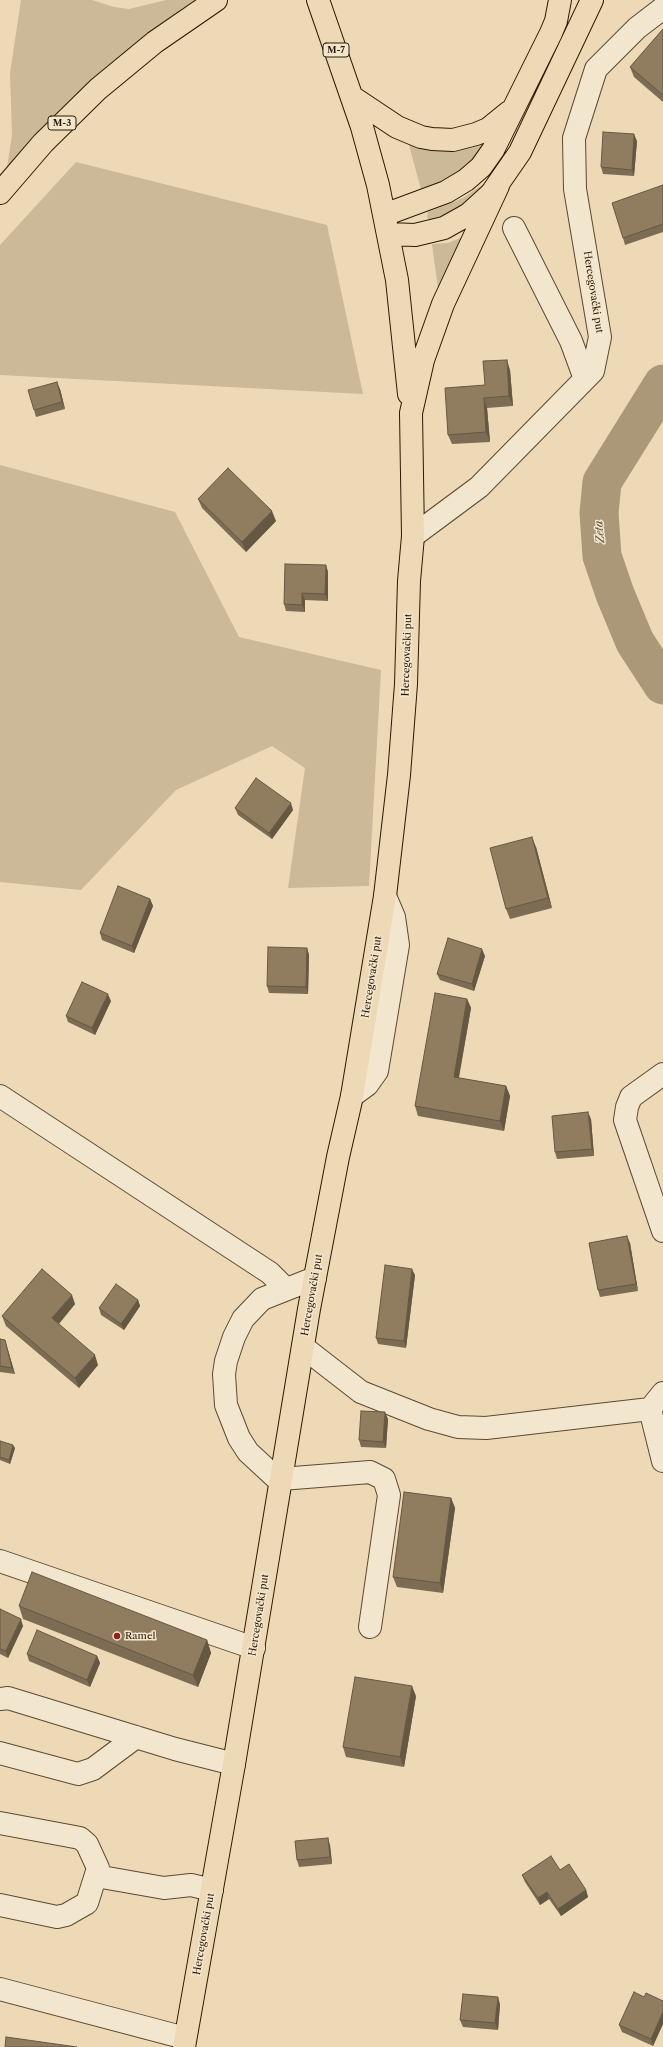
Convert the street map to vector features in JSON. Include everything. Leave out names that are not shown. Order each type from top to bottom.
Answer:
[{"type":"main road","name":"M-3","points":[[0,193],[43,143],[98,89],[155,42],[216,0]]},
{"type":"main road","points":[[386,225],[446,192],[474,174],[493,150],[553,27],[560,0]]},
{"type":"main road","points":[[411,413],[423,360],[442,304],[498,186],[520,152],[592,0]]},
{"type":"main road","name":"M-7","points":[[319,2],[352,97],[370,159],[386,225]]},
{"type":"main road","points":[[352,97],[397,127],[421,137],[442,140],[465,138],[488,129],[513,108]]},
{"type":"main road","points":[[386,225],[415,235],[444,228],[476,209],[498,186]]},
{"type":"main road","points":[[386,225],[400,299],[411,413],[413,536]]},
{"type":"main road","name":"Hercegovački put","points":[[184,2043],[254,1648],[315,1278],[338,1157],[352,1096],[385,896],[402,733],[407,653],[409,581],[413,536]]},
{"type":"street","name":"Hercegovački put","points":[[413,536],[478,488],[593,371],[600,336],[575,189],[574,138],[596,69],[637,28],[663,8]]},
{"type":"street","points":[[514,228],[571,341],[585,379]]},
{"type":"street","points":[[663,1074],[632,1097],[627,1107],[625,1120],[659,1205],[663,1231]]},
{"type":"street","points":[[0,1096],[270,1273],[286,1289]]},
{"type":"street","points":[[315,1278],[262,1299],[244,1319],[229,1349],[224,1374],[226,1405],[238,1438],[257,1462],[281,1479],[370,1472],[384,1479],[389,1495],[370,1627]]},
{"type":"street","points":[[303,1347],[361,1392],[429,1419],[458,1427],[486,1428],[656,1401],[663,1461]]},
{"type":"street","points":[[0,1561],[254,1648]]},
{"type":"street","points":[[0,1699],[8,1698],[136,1737],[234,1764]]},
{"type":"street","points":[[0,1753],[78,1774],[93,1769],[136,1737]]},
{"type":"street","points":[[0,1823],[80,1838],[87,1844],[94,1856],[98,1868],[87,1903],[66,1914],[58,1916],[0,1905]]},
{"type":"street","points":[[96,1876],[164,1888],[192,1885],[212,1890]]},
{"type":"street","points":[[0,1989],[184,2043]]},
{"type":"shaded area","points":[[21,0],[92,0],[114,7],[129,9],[166,0],[196,0],[156,27],[104,69],[6,174],[12,135],[10,73]]},
{"type":"shaded area","points":[[578,0],[593,0],[506,174],[456,216],[430,221],[427,217],[428,212],[463,198],[492,178],[507,159],[577,8]]},
{"type":"shaded area","points":[[407,138],[428,148],[444,151],[458,151],[490,141],[487,157],[422,193]]},
{"type":"shaded area","points":[[76,162],[327,225],[363,394],[0,375],[0,245]]},
{"type":"shaded area","points":[[465,236],[442,318],[432,244],[448,243]]},
{"type":"shaded area","points":[[0,465],[175,512],[239,637],[381,670],[369,886],[288,888],[305,768],[272,746],[176,790],[81,890],[0,882]]},
{"type":"building","points":[[663,29],[663,95],[630,67]]},
{"type":"building","points":[[603,132],[634,134],[632,170],[601,167]]},
{"type":"building","points":[[663,185],[663,224],[623,238],[612,203]]},
{"type":"building","points":[[507,360],[509,396],[484,398],[486,432],[448,435],[445,388],[485,385],[483,361]]},
{"type":"building","points":[[57,382],[62,402],[34,410],[28,390]]},
{"type":"building","points":[[228,468],[272,511],[242,542],[198,499]]},
{"type":"building","points":[[285,564],[326,565],[325,594],[302,593],[302,605],[284,604]]},
{"type":"building","points":[[256,778],[291,803],[269,833],[235,808]]},
{"type":"building","points":[[532,837],[548,898],[506,909],[490,848]]},
{"type":"building","points":[[118,886],[150,899],[132,946],[100,933]]},
{"type":"building","points":[[448,938],[482,949],[472,984],[437,974]]},
{"type":"building","points":[[268,947],[307,948],[306,987],[267,986]]},
{"type":"building","points":[[82,982],[108,994],[92,1028],[66,1016]]},
{"type":"building","points":[[435,993],[467,999],[454,1077],[506,1086],[500,1121],[415,1106]]},
{"type":"building","points":[[588,1112],[592,1149],[555,1152],[552,1116]]},
{"type":"building","points":[[627,1236],[636,1284],[598,1290],[589,1243]]},
{"type":"building","points":[[385,1265],[412,1269],[404,1341],[376,1338]]},
{"type":"building","points":[[42,1269],[72,1295],[52,1318],[95,1355],[75,1378],[2,1316]]},
{"type":"building","points":[[116,1284],[138,1300],[121,1324],[99,1308]]},
{"type":"building","points":[[0,1339],[5,1340],[12,1368],[0,1366]]},
{"type":"building","points":[[361,1411],[385,1412],[383,1442],[359,1440]]},
{"type":"building","points":[[0,1441],[13,1445],[9,1460],[0,1457]]},
{"type":"building","points":[[404,1492],[451,1498],[440,1583],[393,1577]]},
{"type":"building","name":"Ramel","points":[[32,1572],[207,1640],[193,1675],[19,1606]]},
{"type":"building","points":[[0,1609],[21,1619],[6,1651],[0,1649]]},
{"type":"building","points":[[37,1630],[97,1656],[87,1680],[27,1654]]},
{"type":"building","points":[[355,1677],[412,1686],[400,1757],[343,1747]]},
{"type":"building","points":[[328,1838],[330,1857],[297,1860],[295,1841]]},
{"type":"building","points":[[551,1856],[560,1870],[569,1864],[586,1890],[558,1909],[547,1892],[538,1898],[522,1875]]},
{"type":"building","points":[[634,1992],[644,1997],[646,1993],[663,2001],[663,2012],[651,2039],[619,2025]]},
{"type":"building","points":[[463,1994],[498,1997],[495,2023],[460,2020]]},
{"type":"building","points":[[6,2037],[77,2047],[5,2047]]},
{"type":"waterway","name":"Zeta","points":[[663,384],[602,482],[599,513],[602,556],[615,594],[635,642],[663,685]]},
{"type":"place","name":"Ramel","points":[[117,1636]]}]
